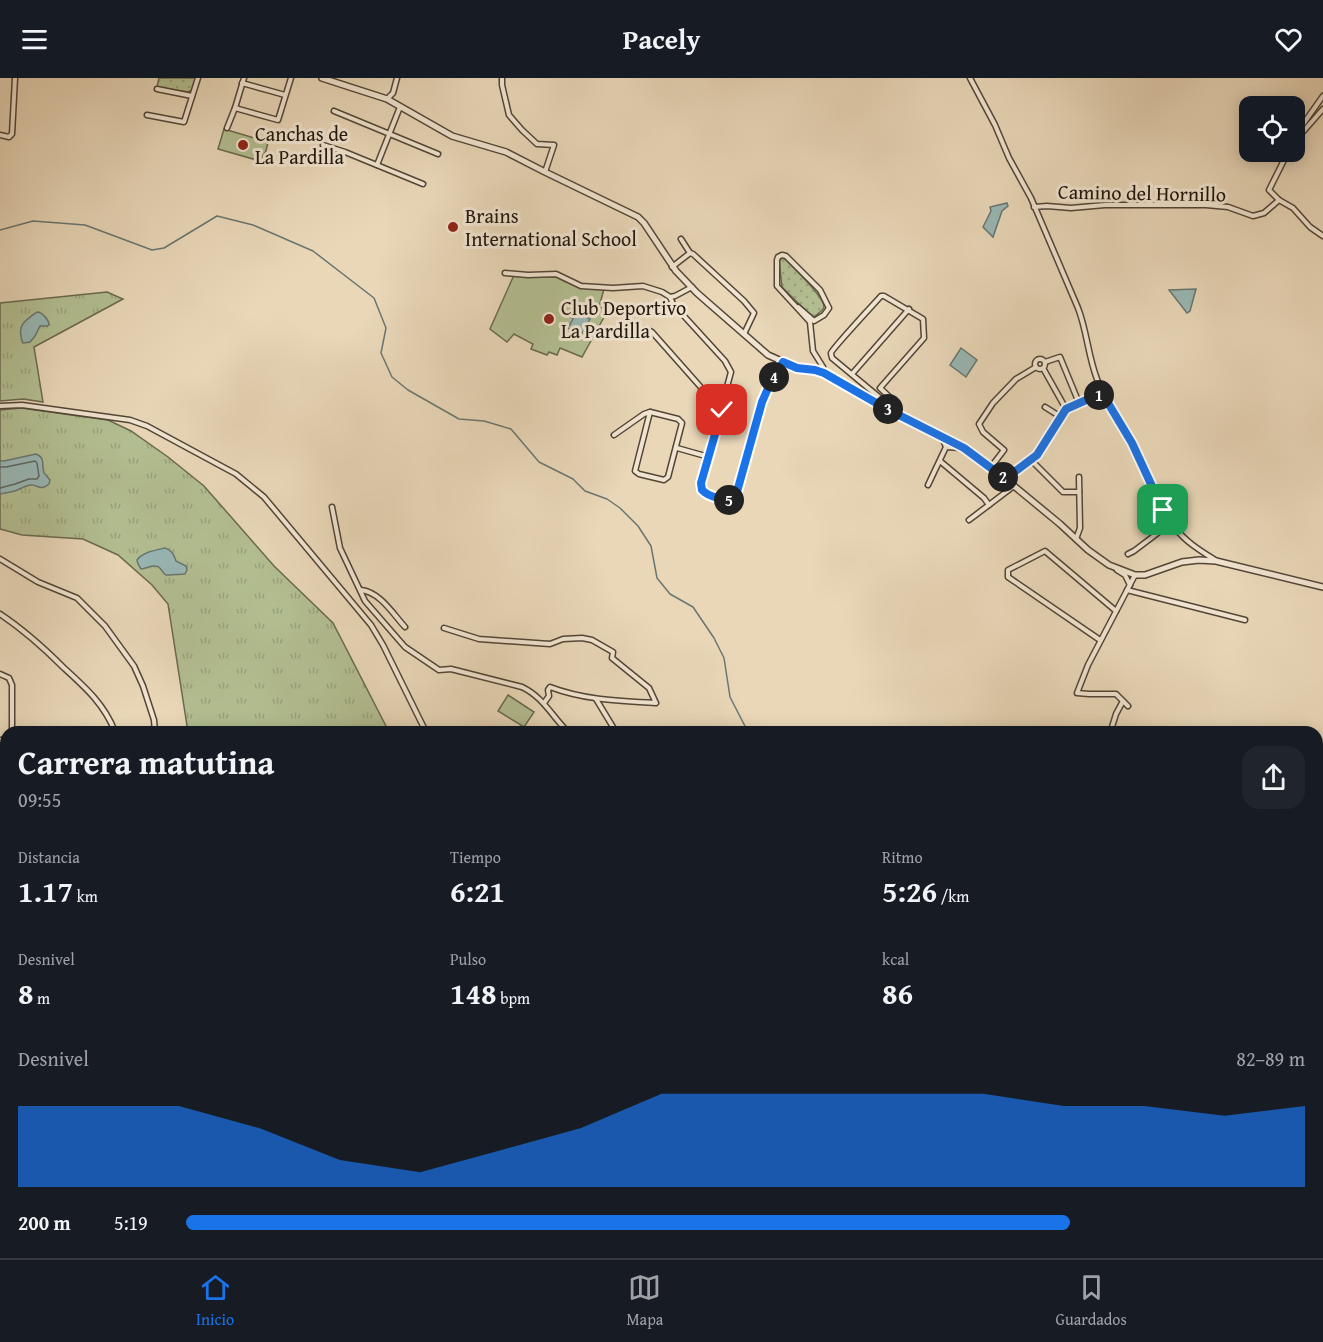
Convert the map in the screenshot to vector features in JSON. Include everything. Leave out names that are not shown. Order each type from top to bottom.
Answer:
[{"type":"street","points":[[0,135],[9,137],[12,134],[15,78]]},
{"type":"street","points":[[147,115],[184,122],[198,78]]},
{"type":"street","points":[[236,108],[278,120],[291,78]]},
{"type":"street","points":[[322,78],[387,99],[452,136],[506,152],[638,217],[672,267],[768,355],[797,368],[824,373],[885,408],[964,448],[1007,480],[1089,550],[1125,576],[1130,585]]},
{"type":"street","points":[[387,99],[393,93],[397,78]]},
{"type":"street","points":[[502,78],[509,115],[537,144],[555,145],[545,172]]},
{"type":"street","points":[[970,78],[1009,158],[1022,179],[1083,322],[1091,361],[1102,393],[1132,443],[1171,523],[1188,542],[1216,561]]},
{"type":"street","points":[[227,128],[236,108],[243,80],[285,95]]},
{"type":"street","points":[[157,89],[192,96]]},
{"type":"street","points":[[1305,123],[1323,96]]},
{"type":"street","points":[[377,165],[400,106]]},
{"type":"street","points":[[1305,128],[1323,109]]},
{"type":"street","points":[[334,111],[438,154]]},
{"type":"street","points":[[323,146],[345,152],[423,184]]},
{"type":"street","points":[[1283,162],[1269,190],[1279,200],[1293,208],[1310,227],[1323,236]]},
{"type":"street","name":"Camino del Hornillo","points":[[1034,207],[1206,205],[1228,207],[1253,216],[1264,213],[1279,200]]},
{"type":"street","points":[[681,239],[690,253],[744,301],[754,313],[744,334]]},
{"type":"street","points":[[672,267],[690,253]]},
{"type":"street","points":[[812,343],[814,329],[829,310],[829,306],[820,290],[786,256],[778,257],[777,286],[779,290],[814,321],[824,315]]},
{"type":"street","points":[[506,273],[556,274],[581,286],[613,288],[643,286],[670,297],[673,304],[725,361],[731,372],[701,483],[705,493],[729,500],[735,499],[762,402],[783,362]]},
{"type":"street","points":[[670,297],[692,287]]},
{"type":"street","points":[[875,393],[924,338],[923,319],[884,296],[881,296],[840,341],[831,355],[885,402],[885,408]]},
{"type":"street","points":[[798,308],[811,324],[813,351],[824,373]]},
{"type":"street","points":[[852,374],[909,309]]},
{"type":"street","points":[[645,329],[652,332],[722,410]]},
{"type":"street","points":[[1045,362],[1060,357],[1079,404]]},
{"type":"street","points":[[1036,367],[1036,360],[1039,358],[1045,362]]},
{"type":"street","points":[[1045,362],[1043,368],[1066,409]]},
{"type":"street","points":[[991,468],[1004,450],[983,432],[979,424],[993,404],[1016,379],[1036,367],[1043,368]]},
{"type":"street","points":[[880,388],[896,404],[897,414]]},
{"type":"street","points":[[1007,480],[1037,455],[1066,409],[1102,393]]},
{"type":"street","points":[[0,406],[22,405],[130,420],[147,426],[243,479],[264,496],[370,625],[383,645],[423,726]]},
{"type":"street","points":[[1045,407],[1061,417]]},
{"type":"street","points":[[614,435],[650,412],[678,419],[682,423],[677,448],[668,477],[664,480],[635,471],[650,412]]},
{"type":"street","points":[[928,485],[946,447],[941,436]]},
{"type":"street","points":[[946,447],[964,448]]},
{"type":"street","points":[[677,448],[709,457]]},
{"type":"street","points":[[1031,460],[1063,492],[1079,492]]},
{"type":"street","points":[[940,461],[984,498],[989,505]]},
{"type":"street","points":[[1076,539],[1080,528],[1079,477]]},
{"type":"street","points":[[969,520],[1014,486]]},
{"type":"street","points":[[332,507],[340,548],[364,600],[405,647],[439,670],[451,669],[522,687],[536,695],[563,726]]},
{"type":"street","points":[[1128,554],[1171,523]]},
{"type":"street","points":[[1100,640],[1008,577],[1008,570],[1045,551],[1116,611]]},
{"type":"street","points":[[0,559],[38,582],[77,598],[105,626],[134,666],[143,686],[154,726]]},
{"type":"street","points":[[1109,565],[1135,575],[1144,575],[1182,562],[1216,561],[1323,588]]},
{"type":"street","points":[[1128,706],[1116,694],[1077,693],[1100,640],[1135,575]]},
{"type":"street","points":[[361,590],[376,595],[405,627]]},
{"type":"street","points":[[1127,591],[1245,620]]},
{"type":"street","points":[[0,615],[34,639],[96,698],[106,711],[112,726]]},
{"type":"street","points":[[444,628],[479,639],[550,644],[563,639],[592,640],[613,652],[612,658],[649,688],[656,703],[596,699],[550,687],[549,696],[544,703]]},
{"type":"street","points":[[0,674],[9,678],[12,685],[12,726]]},
{"type":"street","points":[[596,699],[612,726]]},
{"type":"street","points":[[1112,726],[1123,701]]},
{"type":"green space","points":[[159,78],[196,78],[192,90],[188,92],[157,87]]},
{"type":"green space","name":"Canchas de La Pardilla","points":[[224,129],[268,142],[260,161],[218,149]]},
{"type":"green space","points":[[782,258],[808,282],[823,303],[824,308],[814,317],[782,287],[779,261]]},
{"type":"green space","name":"Club Deportivo La Pardilla","points":[[514,275],[557,277],[580,287],[604,289],[599,307],[608,310],[582,357],[560,348],[557,355],[549,352],[547,355],[531,349],[533,344],[514,334],[507,342],[490,329]]},
{"type":"green space","points":[[107,292],[123,299],[34,347],[43,402],[23,399],[0,401],[0,303]]},
{"type":"green space","points":[[21,408],[108,420],[131,431],[204,486],[274,566],[333,623],[386,726],[187,726],[168,604],[152,585],[118,555],[83,539],[22,535],[0,529],[0,410]]},
{"type":"green space","points":[[508,695],[534,712],[522,726],[498,711]]},
{"type":"water","points":[[1007,203],[1008,206],[1002,211],[993,237],[983,227],[991,211],[990,207]]},
{"type":"water","points":[[1196,289],[1190,311],[1187,313],[1169,290]]},
{"type":"water","points":[[572,310],[590,319],[581,335],[568,328],[573,319],[569,316]]},
{"type":"water","points":[[37,312],[45,317],[49,325],[40,326],[30,342],[23,343],[21,328],[28,318]]},
{"type":"water","points":[[961,348],[977,360],[966,377],[950,365]]},
{"type":"water","points":[[36,454],[42,459],[44,473],[50,480],[49,484],[41,488],[30,485],[0,494],[0,461]]},
{"type":"water","points":[[165,548],[172,553],[176,561],[186,566],[185,574],[166,575],[155,566],[141,569],[137,560],[140,557]]},
{"type":"waterway","points":[[0,230],[33,221],[85,225],[152,250],[164,248],[217,216],[253,225],[313,251],[374,298],[386,328],[381,353],[392,377],[408,390],[459,419],[484,421],[511,429],[539,462],[573,479],[585,491],[607,499],[638,526],[651,546],[657,578],[670,594],[693,607],[714,638],[724,658],[730,697],[745,726]]},
{"type":"place","name":"Canchas de La Pardilla","points":[[243,145]]},
{"type":"place","name":"Brains International School","points":[[453,227]]},
{"type":"place","name":"Club Deportivo La Pardilla","points":[[549,319]]},
{"type":"route","points":[[722,410],[701,483],[705,493],[729,500],[735,499],[740,487],[762,402],[783,362],[797,368],[824,373],[885,408],[964,448],[1007,480],[1037,455],[1066,409],[1102,393],[1132,443],[1163,510]]}]
